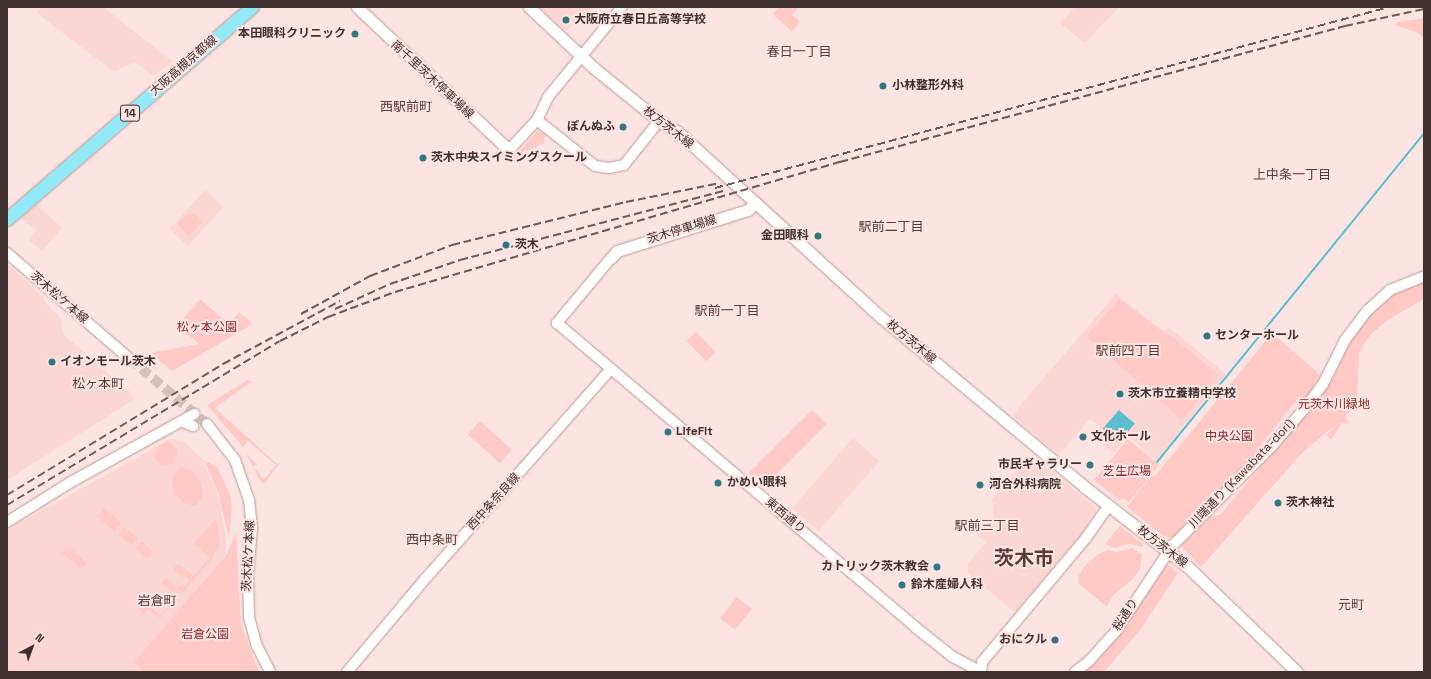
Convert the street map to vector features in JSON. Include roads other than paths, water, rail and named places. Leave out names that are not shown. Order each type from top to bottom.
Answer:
[{"type":"main road","name":"大阪高槻京都線","points":[[7,219],[252,7]]},
{"type":"main road","name":"南千里茨木停車場線","points":[[357,7],[509,150]]},
{"type":"main road","name":"枚方茨木線","points":[[529,7],[582,56],[659,121],[678,132],[857,297],[1108,506],[1184,564],[1297,672]]},
{"type":"main road","name":"茨木停車場線","points":[[611,258],[617,251],[748,210],[755,203]]},
{"type":"street","points":[[509,150],[537,120],[548,97],[622,7]]},
{"type":"street","points":[[537,120],[595,166],[609,168],[624,165],[659,121]]},
{"type":"street","name":"茨木松ケ本線","points":[[7,253],[130,359]]},
{"type":"street","name":"東西通り","points":[[611,258],[557,323],[915,627],[953,657],[981,672]]},
{"type":"street","name":"川端通り (Kawabata-dori)","points":[[1171,553],[1215,500],[1272,446],[1305,408],[1326,379],[1345,340],[1368,310],[1390,290],[1424,276]]},
{"type":"street","name":"西中条奈良線","points":[[347,672],[431,572],[610,369]]},
{"type":"street","points":[[7,522],[71,482],[188,424],[194,414]]},
{"type":"street","name":"茨木松ケ本線","points":[[207,424],[235,460],[249,500],[252,528],[248,594],[249,617],[257,646],[270,672]]},
{"type":"street","points":[[981,672],[982,662],[1086,538],[1108,506]]},
{"type":"street","name":"桜通り","points":[[1075,672],[1088,662],[1116,631],[1171,553]]},
{"type":"water","points":[[1119,410],[1135,424],[1118,443],[1103,429]]},
{"type":"waterway","points":[[1157,462],[1424,133]]},
{"type":"tunnel","points":[[130,359],[207,424]]},
{"type":"railway","points":[[715,188],[1389,7]]},
{"type":"railway","points":[[7,505],[280,341],[328,317],[395,292],[840,162],[1345,26],[1424,9]]},
{"type":"railway","points":[[301,314],[370,276],[452,245],[626,202],[720,183]]},
{"type":"railway","points":[[335,309],[390,284],[460,260],[723,191]]},
{"type":"railway","points":[[7,495],[223,364],[340,301]]},
{"type":"place","name":"大阪府立春日丘高等学校","points":[[566,20]]},
{"type":"place","name":"本田眼科クリニック","points":[[355,34]]},
{"type":"place","name":"小林整形外科","points":[[883,86]]},
{"type":"place","name":"ぽんぬふ","points":[[623,127]]},
{"type":"place","name":"茨木中央スイミングスクール","points":[[423,158]]},
{"type":"place","name":"金田眼科","points":[[818,236]]},
{"type":"place","name":"茨木","points":[[506,245]]},
{"type":"place","name":"センターホール","points":[[1207,336]]},
{"type":"place","name":"イオンモール茨木","points":[[52,362]]},
{"type":"place","name":"茨木市立養精中学校","points":[[1120,394]]},
{"type":"place","name":"LifeFit","points":[[668,432]]},
{"type":"place","name":"文化ホール","points":[[1083,437]]},
{"type":"place","name":"市民ギャラリー","points":[[1090,465]]},
{"type":"place","name":"かめい眼科","points":[[718,483]]},
{"type":"place","name":"河合外科病院","points":[[980,485]]},
{"type":"place","name":"茨木神社","points":[[1278,503]]},
{"type":"place","name":"カトリック茨木教会","points":[[937,567]]},
{"type":"place","name":"鈴木産婦人科","points":[[902,585]]},
{"type":"place","name":"おにクル","points":[[1055,640]]},
{"type":"district","name":"春日一丁目","points":[[799,52]]},
{"type":"district","name":"西駅前町","points":[[406,107]]},
{"type":"district","name":"上中条一丁目","points":[[1292,175]]},
{"type":"district","name":"駅前二丁目","points":[[891,227]]},
{"type":"district","name":"駅前一丁目","points":[[727,311]]},
{"type":"district","name":"駅前四丁目","points":[[1128,351]]},
{"type":"district","name":"松ヶ本町","points":[[98,384]]},
{"type":"district","name":"駅前三丁目","points":[[987,526]]},
{"type":"district","name":"西中条町","points":[[432,540]]},
{"type":"district","name":"茨木市","points":[[1024,558]]},
{"type":"district","name":"岩倉町","points":[[157,601]]},
{"type":"district","name":"元町","points":[[1351,605]]},
{"type":"park label","name":"松ヶ本公園","points":[[207,328]]},
{"type":"park label","name":"元茨木川緑地","points":[[1334,405]]},
{"type":"park label","name":"中央公園","points":[[1229,437]]},
{"type":"park label","name":"芝生広場","points":[[1127,472]]},
{"type":"park label","name":"岩倉公園","points":[[205,635]]}]
